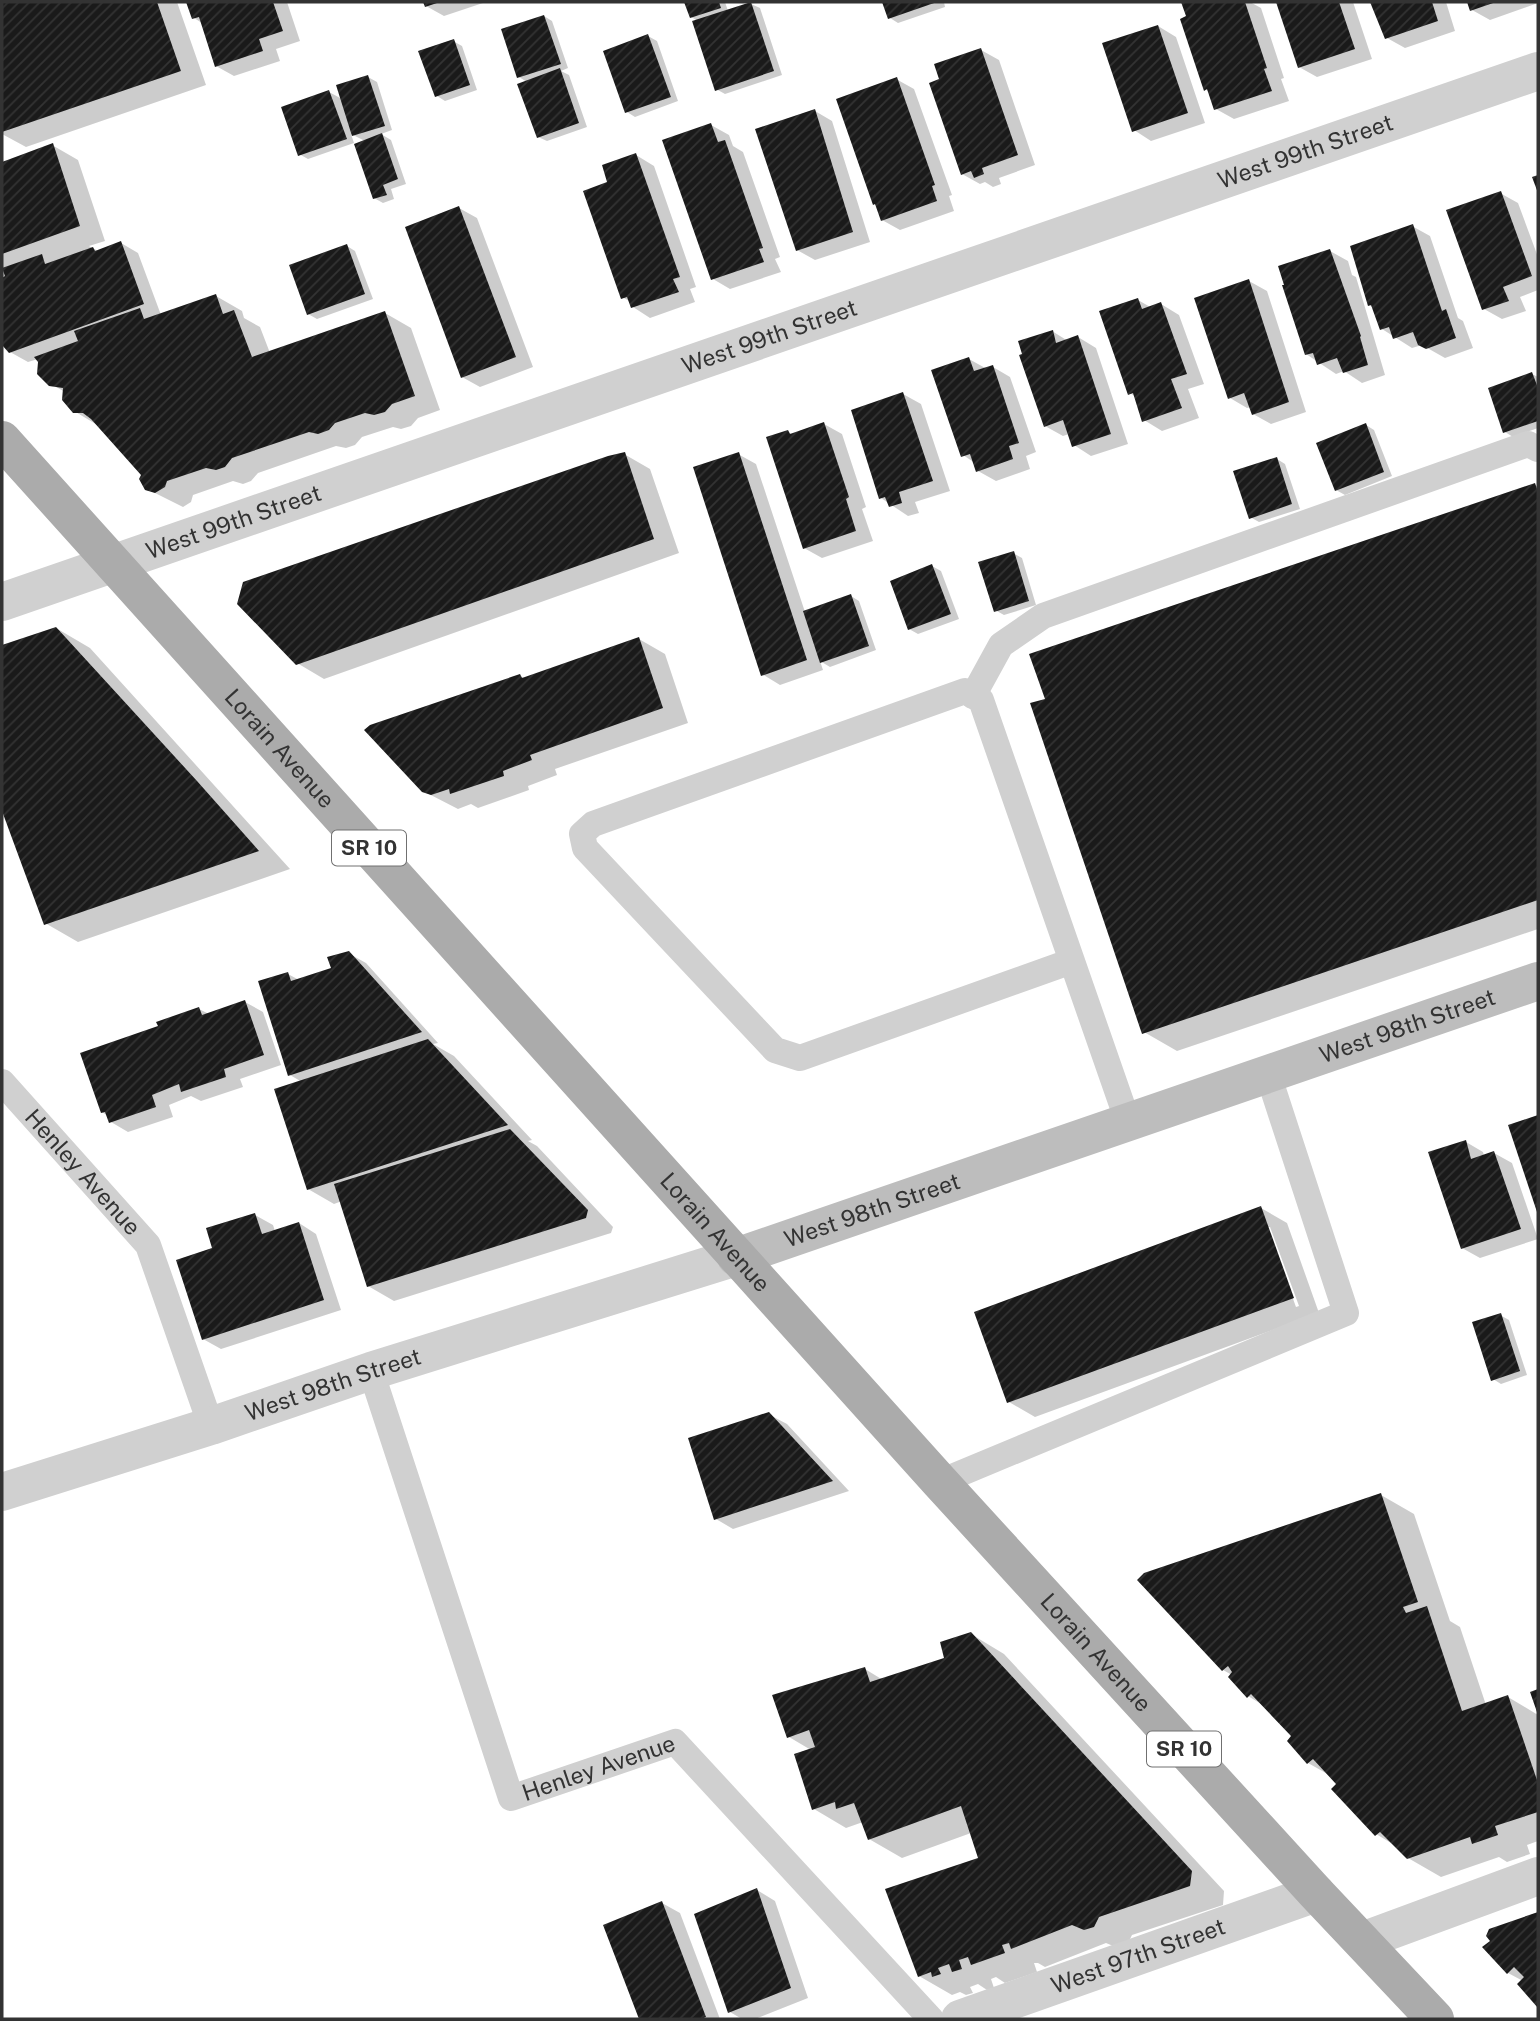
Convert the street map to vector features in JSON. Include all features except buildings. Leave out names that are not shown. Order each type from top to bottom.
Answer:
[{"type":"main road","name":"Lorain Avenue","points":[[2,440],[940,1482],[1435,2019]]},
{"type":"street","name":"West 99th Street","points":[[2,602],[1538,71]]},
{"type":"street","name":"West 98th Street","points":[[2,1492],[211,1426],[371,1371],[736,1257],[1538,981]]},
{"type":"street","points":[[1362,1941],[1538,1876]]},
{"type":"street","name":"West 97th Street","points":[[960,2019],[1316,1893]]},
{"type":"lane","points":[[973,696],[1001,645],[1043,616],[1528,444],[1538,449]]},
{"type":"lane","points":[[1072,961],[800,1058],[775,1049],[585,848],[582,834],[593,824],[965,691],[981,700],[1072,961],[1128,1122]]},
{"type":"lane","points":[[940,1482],[1346,1313],[1268,1074]]},
{"type":"lane","name":"Henley Avenue","points":[[2,1082],[148,1245],[211,1426]]},
{"type":"lane","name":"Henley Avenue","points":[[371,1371],[511,1798],[675,1742],[931,2019]]}]
